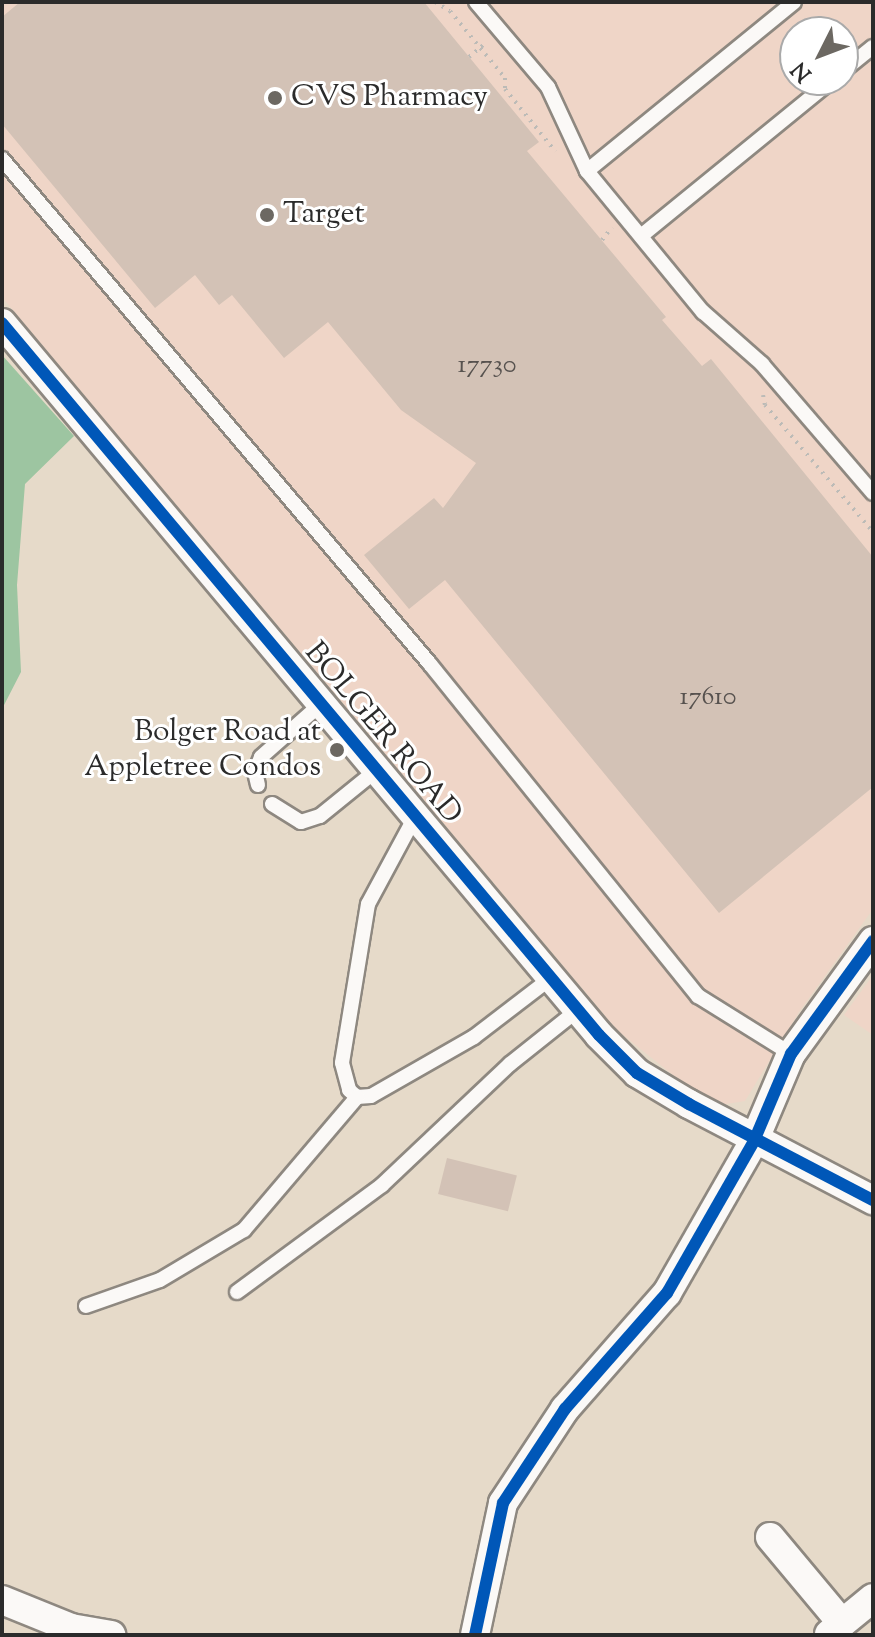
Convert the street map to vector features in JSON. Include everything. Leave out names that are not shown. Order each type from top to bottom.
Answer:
[{"type":"street","name":"BOLGER ROAD","points":[[2,323],[578,1010],[637,1073],[754,1141],[873,1200]]},
{"type":"street","points":[[475,1635],[503,1503],[565,1409],[667,1293],[754,1141],[791,1054],[873,941]]},
{"type":"street","points":[[770,1537],[835,1629],[873,1598]]},
{"type":"street","points":[[2,1600],[71,1628],[111,1635]]},
{"type":"lane","points":[[476,2],[548,87],[587,171],[703,312],[762,364],[873,493]]},
{"type":"lane","points":[[587,171],[794,2]]},
{"type":"lane","points":[[641,236],[812,96]]},
{"type":"lane","points":[[2,159],[430,664],[698,996],[791,1054]]},
{"type":"lane","points":[[258,785],[255,772],[261,757],[322,703]]},
{"type":"lane","points":[[272,804],[301,822],[320,816],[378,769]]},
{"type":"lane","points":[[416,815],[368,904],[342,1063],[349,1090],[357,1097],[371,1096],[474,1037],[551,978]]},
{"type":"lane","points":[[237,1292],[382,1185],[510,1064],[578,1010]]},
{"type":"lane","points":[[86,1306],[160,1280],[244,1230],[357,1097]]},
{"type":"path","points":[[469,57],[489,41]]},
{"type":"shaded area","points":[[2,2],[873,2],[873,909],[799,1012],[745,1101],[720,1105],[703,1099],[618,1031],[2,297]]},
{"type":"shaded area","points":[[873,975],[873,1035],[844,1015]]},
{"type":"green space","points":[[2,355],[74,436],[25,484],[17,585],[21,672],[2,709]]},
{"type":"building","points":[[20,2],[424,2],[539,142],[527,151],[666,317],[662,320],[702,366],[711,359],[873,557],[873,787],[719,913],[445,580],[409,609],[364,555],[434,498],[443,508],[476,463],[401,410],[328,322],[284,358],[232,295],[219,305],[195,275],[155,308],[2,124],[2,17]]},
{"type":"building","points":[[447,1158],[517,1175],[508,1211],[438,1194]]},
{"type":"cycle path","points":[[2,323],[599,1035],[637,1073],[689,1104],[873,1200]]},
{"type":"cycle path","points":[[475,1635],[503,1503],[565,1409],[667,1293],[754,1141],[791,1054],[873,941]]},
{"type":"place","name":"CVS Pharmacy","points":[[275,98]]},
{"type":"place","name":"Target","points":[[267,215]]},
{"type":"place","name":"Bolger Road at Appletree Condos","points":[[337,750]]}]
